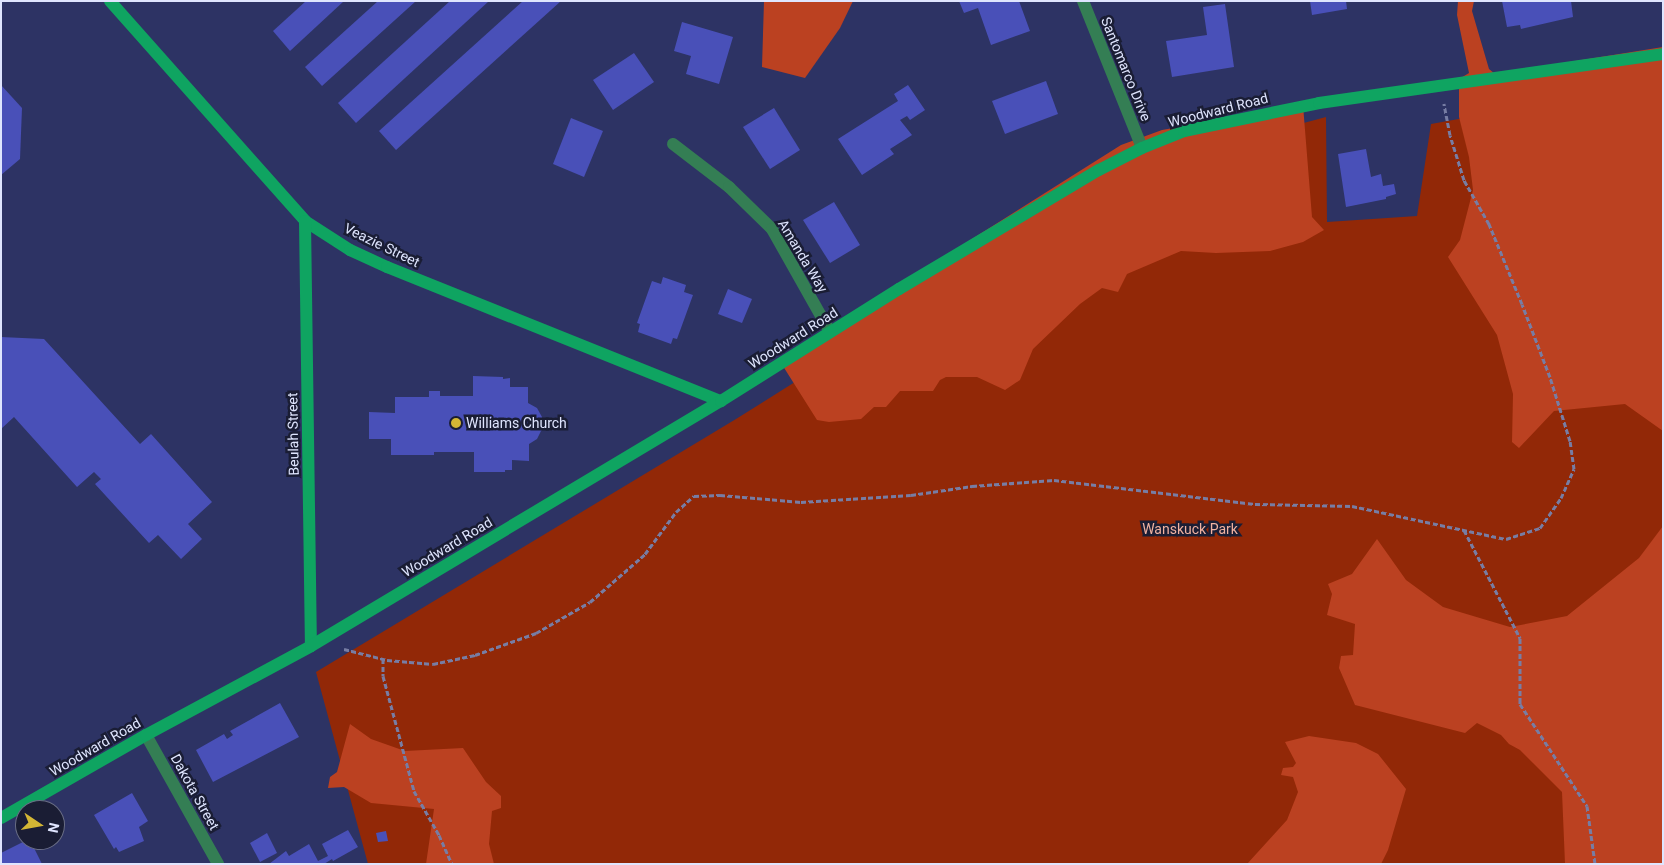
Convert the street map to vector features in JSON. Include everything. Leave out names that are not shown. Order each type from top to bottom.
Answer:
[{"type":"street","name":"Veazie Street","points":[[110,1],[305,221],[350,250],[388,267],[721,400]]},
{"type":"street","name":"Santomarco Drive","points":[[1083,1],[1142,148]]},
{"type":"street","name":"Woodward Road","points":[[1,818],[146,735],[312,646],[721,400],[1033,209],[1142,148],[1184,131],[1309,104],[1663,54]]},
{"type":"street","name":"Amanda Way","points":[[673,144],[729,187],[772,229],[830,332]]},
{"type":"street","name":"Beulah Street","points":[[305,221],[312,646]]},
{"type":"street","name":"Dakota Street","points":[[146,735],[218,864]]},
{"type":"path","points":[[312,646],[334,647],[383,659],[433,664],[475,655],[536,634],[590,602],[645,554],[676,512],[694,496],[720,495],[801,502],[911,495],[972,486],[1054,480],[1254,504],[1352,506],[1436,526],[1464,529],[1506,539],[1540,528],[1561,498],[1574,469],[1570,441],[1532,331],[1489,224],[1464,180],[1450,135],[1440,86]]},
{"type":"path","points":[[1464,529],[1520,638],[1520,704],[1587,806],[1595,864]]},
{"type":"path","points":[[383,659],[384,676],[414,791],[440,835],[452,864]]},
{"type":"green space","name":"Wanskuck Park","points":[[1663,82],[1663,830],[1649,864],[368,864],[316,672],[736,419],[1111,183],[1166,160],[1326,117],[1327,222],[1417,216],[1431,124]]},
{"type":"shaded area","points":[[764,1],[853,1],[840,28],[805,78],[762,67]]},
{"type":"shaded area","points":[[1458,1],[1474,1],[1472,11],[1489,69],[1495,74],[1663,47],[1663,431],[1625,404],[1554,411],[1519,448],[1512,442],[1513,394],[1497,335],[1448,257],[1460,240],[1473,190],[1469,157],[1459,117],[1459,79],[1469,73],[1457,15]]},
{"type":"shaded area","points":[[1303,105],[1312,217],[1324,230],[1303,242],[1270,251],[1216,253],[1181,251],[1127,274],[1118,292],[1102,288],[1080,304],[1033,349],[1020,380],[1005,390],[977,377],[946,377],[940,380],[933,391],[900,391],[886,407],[874,407],[861,419],[829,422],[817,420],[781,363],[820,335],[1121,145],[1162,130]]},
{"type":"shaded area","points":[[1663,526],[1663,864],[1565,864],[1562,792],[1520,750],[1509,744],[1501,735],[1477,723],[1465,733],[1355,705],[1339,668],[1341,656],[1353,655],[1355,624],[1327,615],[1332,594],[1328,584],[1352,574],[1377,539],[1406,580],[1443,607],[1510,627],[1567,616],[1639,558]]},
{"type":"shaded area","points":[[350,724],[371,739],[405,751],[463,748],[486,782],[501,796],[501,808],[492,811],[489,844],[494,864],[426,864],[434,809],[371,803],[344,787],[328,788],[330,777],[337,772]]},
{"type":"shaded area","points":[[1309,736],[1356,743],[1378,754],[1406,789],[1388,850],[1381,864],[1247,864],[1287,820],[1298,792],[1293,777],[1281,775],[1283,768],[1293,767],[1296,763],[1285,742]]},
{"type":"building","points":[[306,1],[344,1],[290,51],[273,31]]},
{"type":"building","points":[[378,1],[416,1],[322,86],[305,67]]},
{"type":"building","points":[[450,1],[489,1],[356,123],[338,103]]},
{"type":"building","points":[[523,1],[561,1],[396,150],[379,131]]},
{"type":"building","points":[[959,1],[1019,1],[1030,31],[991,45],[978,8],[964,13]]},
{"type":"building","points":[[1310,1],[1346,1],[1347,9],[1312,15]]},
{"type":"building","points":[[1502,1],[1571,1],[1573,17],[1521,29],[1520,25],[1507,27]]},
{"type":"building","points":[[1225,4],[1234,67],[1172,77],[1166,41],[1207,35],[1203,7]]},
{"type":"building","points":[[682,22],[733,37],[719,84],[686,74],[691,56],[674,51]]},
{"type":"building","points":[[634,53],[654,82],[613,110],[593,80]]},
{"type":"building","points":[[1046,81],[1058,114],[1005,134],[992,101]]},
{"type":"building","points":[[1,85],[22,108],[20,159],[1,175]]},
{"type":"building","points":[[908,85],[925,110],[910,120],[907,116],[900,120],[912,135],[890,149],[894,154],[862,175],[838,139],[898,101],[894,94]]},
{"type":"building","points":[[774,108],[800,150],[770,169],[743,127]]},
{"type":"building","points":[[571,118],[603,131],[584,177],[553,164]]},
{"type":"building","points":[[1366,149],[1371,177],[1381,174],[1383,186],[1394,184],[1396,194],[1386,197],[1386,199],[1346,207],[1338,154]]},
{"type":"building","points":[[834,202],[860,245],[830,263],[803,220]]},
{"type":"building","points":[[663,277],[686,285],[684,292],[693,295],[677,339],[673,338],[671,344],[638,332],[640,324],[637,323],[652,281],[661,284]]},
{"type":"building","points":[[728,289],[752,299],[742,323],[718,314]]},
{"type":"building","points":[[1,337],[44,339],[140,444],[151,434],[212,502],[188,524],[202,539],[181,559],[158,535],[149,543],[95,484],[101,479],[94,472],[77,487],[14,417],[1,429]]},
{"type":"building","name":"Williams Church","points":[[473,376],[510,378],[510,387],[528,387],[528,403],[537,408],[542,417],[542,429],[537,439],[529,444],[529,461],[512,460],[512,470],[505,470],[505,472],[474,472],[474,452],[434,452],[434,455],[391,455],[391,439],[369,439],[369,412],[395,413],[395,397],[429,397],[429,391],[440,391],[440,396],[473,396]]},
{"type":"building","points":[[280,703],[299,737],[213,782],[196,750],[224,734],[227,739],[233,735],[230,731]]},
{"type":"building","points":[[132,793],[148,821],[139,827],[144,841],[119,852],[116,847],[114,849],[94,815]]},
{"type":"building","points":[[348,830],[358,847],[333,861],[332,859],[324,864],[269,864],[286,851],[289,856],[309,844],[318,861],[328,856],[322,844]]},
{"type":"building","points":[[386,831],[388,841],[378,842],[376,833]]},
{"type":"building","points":[[267,833],[277,853],[260,862],[250,843]]},
{"type":"building","points":[[15,846],[15,850],[35,850],[42,864],[1,864],[1,853]]},
{"type":"place","name":"Williams Church","points":[[456,423]]}]
